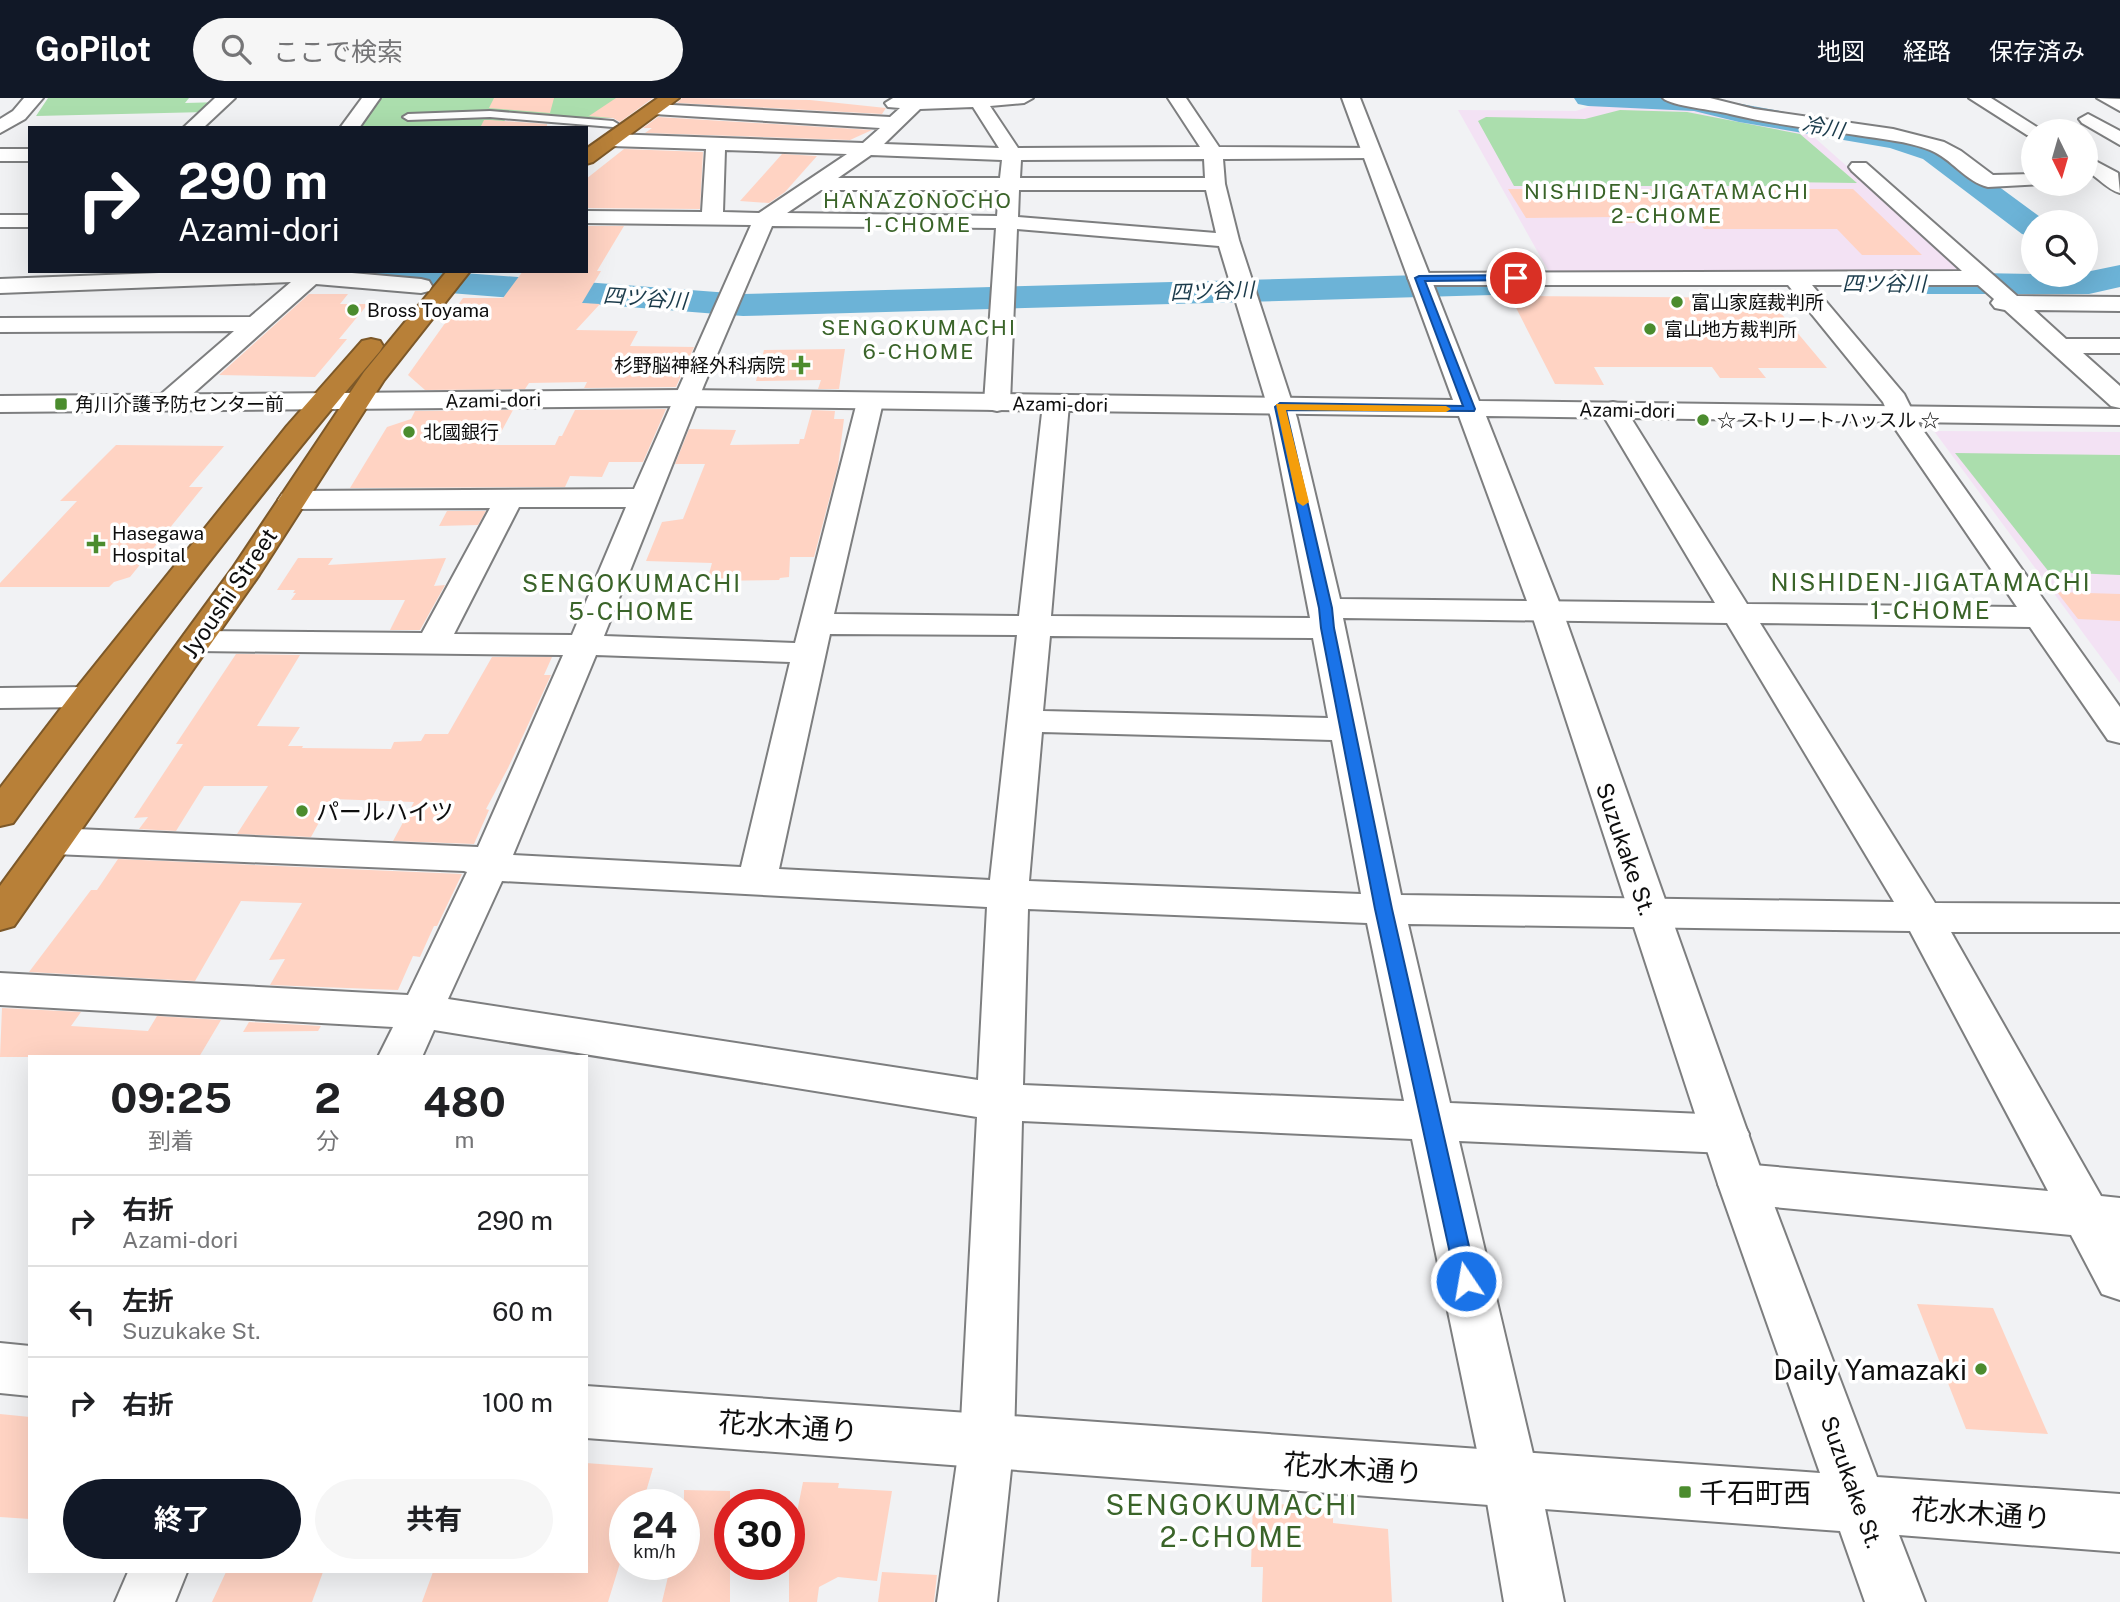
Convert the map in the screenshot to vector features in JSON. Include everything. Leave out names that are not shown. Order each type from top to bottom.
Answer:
[{"type":"highway","points":[[588,156],[612,132],[652,104],[670,98]]},
{"type":"highway","points":[[588,141],[612,132]]},
{"type":"highway","name":"Jyoushi Street","points":[[0,814],[87,698],[324,401],[436,279]]},
{"type":"highway","name":"Jyoushi Street","points":[[0,916],[197,641],[359,401],[436,279]]},
{"type":"street","points":[[194,126],[226,98]]},
{"type":"street","points":[[350,126],[371,98]]},
{"type":"street","points":[[876,102],[979,102],[1024,98]]},
{"type":"street","points":[[1177,98],[1213,152],[1215,184],[1228,240],[1280,407],[1326,618],[1384,909],[1511,1479],[1534,1602]]},
{"type":"street","name":"Suzukake St.","points":[[1351,98],[1547,612],[1742,1184],[1895,1602]]},
{"type":"street","points":[[1672,98],[1700,101],[1754,114],[1893,135],[1937,146],[1988,181],[2021,180]]},
{"type":"street","points":[[1978,98],[2021,123]]},
{"type":"street","points":[[2106,98],[2120,106]]},
{"type":"street","points":[[401,1055],[489,867],[685,398],[764,219],[868,149],[917,101]]},
{"type":"street","points":[[979,102],[1013,154],[1008,186],[997,403]]},
{"type":"street","points":[[652,104],[895,123]]},
{"type":"street","points":[[0,127],[14,120],[13,105]]},
{"type":"street","points":[[2098,125],[2120,139]]},
{"type":"street","points":[[612,132],[716,144],[1013,154],[1370,152]]},
{"type":"street","points":[[712,218],[716,144]]},
{"type":"street","points":[[0,155],[28,155]]},
{"type":"street","points":[[1859,167],[2015,303],[2120,400]]},
{"type":"street","points":[[2098,169],[2117,180]]},
{"type":"street","points":[[2098,179],[2117,180]]},
{"type":"street","points":[[817,184],[1215,184]]},
{"type":"street","points":[[588,217],[1006,222],[1228,240]]},
{"type":"street","points":[[0,221],[28,221]]},
{"type":"street","points":[[0,305],[23,279],[118,273]]},
{"type":"street","points":[[390,273],[436,279]]},
{"type":"street","points":[[0,276],[23,279],[311,276],[436,279]]},
{"type":"street","points":[[169,401],[311,276]]},
{"type":"street","points":[[1419,278],[1984,278]]},
{"type":"street","points":[[1795,279],[1895,400],[1907,428],[2120,732]]},
{"type":"street","points":[[1815,303],[1841,303]]},
{"type":"street","points":[[1975,303],[2120,304]]},
{"type":"street","points":[[0,326],[256,324]]},
{"type":"street","points":[[2062,346],[2120,346]]},
{"type":"street","name":"Azami-dori","points":[[0,404],[685,398],[2120,417]]},
{"type":"street","points":[[757,882],[812,639],[870,402]]},
{"type":"street","points":[[967,1602],[987,1441],[1008,895],[1056,404]]},
{"type":"street","points":[[1613,410],[2104,1217],[2120,1278]]},
{"type":"street","points":[[292,500],[643,498]]},
{"type":"street","points":[[433,643],[508,500]]},
{"type":"street","points":[[197,641],[584,645],[812,639],[1033,627],[1547,612],[2037,617]]},
{"type":"street","points":[[0,698],[87,698]]},
{"type":"street","points":[[1024,721],[1348,729]]},
{"type":"street","points":[[54,841],[471,858],[489,867],[1008,895],[1384,909],[1650,915],[2120,918]]},
{"type":"street","points":[[0,989],[423,1012],[1000,1101],[1726,1135]]},
{"type":"street","points":[[1742,1184],[2104,1217]]},
{"type":"street","points":[[0,1368],[28,1371]]},
{"type":"street","name":"花水木通り","points":[[588,1412],[2120,1523]]},
{"type":"street","points":[[145,1602],[158,1573]]},
{"type":"lane","points":[[408,117],[490,114],[571,126]]},
{"type":"lane","points":[[588,128],[612,132]]},
{"type":"shaded area","points":[[1599,103],[1668,105],[1806,130],[1966,272],[1549,272],[1458,110],[1576,111]]},
{"type":"shaded area","points":[[1934,431],[2120,432],[2120,683]]},
{"type":"green space","points":[[48,98],[189,98],[185,103],[222,102],[207,112],[36,116]]},
{"type":"green space","points":[[377,98],[641,98],[612,118],[506,117],[503,126],[357,126]]},
{"type":"green space","points":[[1620,110],[1687,112],[1800,134],[1857,183],[1782,182],[1785,186],[1514,186],[1478,121],[1486,117],[1585,119]]},
{"type":"green space","points":[[1955,453],[2120,455],[2120,575],[2049,572]]},
{"type":"building","points":[[494,98],[554,98],[550,113],[489,108]]},
{"type":"building","points":[[616,98],[653,98],[620,122],[613,118],[589,116]]},
{"type":"building","points":[[682,98],[810,100],[886,108],[882,114],[677,103]]},
{"type":"building","points":[[658,117],[872,130],[850,140],[645,133],[652,128],[643,128]]},
{"type":"building","points":[[484,120],[547,124],[547,126],[481,126]]},
{"type":"building","points":[[624,149],[703,152],[700,209],[588,208],[588,177]]},
{"type":"building","points":[[782,154],[817,156],[785,192],[769,203],[740,201]]},
{"type":"building","points":[[1508,189],[1853,189],[1922,255],[1862,255],[1837,229],[1704,229],[1699,222],[1616,223],[1612,217],[1526,218]]},
{"type":"building","points":[[588,226],[624,226],[597,271],[601,271],[582,303],[600,304],[576,330],[638,331],[630,346],[694,347],[676,387],[584,388],[587,382],[529,383],[525,389],[425,390],[408,375],[463,298],[503,298],[522,273],[588,273]]},
{"type":"building","points":[[309,294],[348,294],[340,304],[368,304],[339,339],[347,339],[315,377],[219,375]]},
{"type":"building","points":[[1510,296],[1768,298],[1827,368],[1758,368],[1766,378],[1720,378],[1712,367],[1594,367],[1604,385],[1555,384]]},
{"type":"building","name":"杉野脳神経外科病院","points":[[845,349],[839,389],[818,389],[821,380],[756,381],[764,350]]},
{"type":"building","points":[[666,409],[643,462],[609,462],[602,477],[570,476],[565,487],[350,488],[387,427],[411,419],[415,411],[513,410],[494,445],[555,445],[575,410]]},
{"type":"building","points":[[812,410],[835,411],[834,419],[844,419],[838,466],[814,557],[790,557],[789,577],[779,580],[707,581],[712,563],[646,561],[662,522],[683,519],[705,464],[675,464],[689,429],[736,430],[730,445],[799,444],[800,439],[804,439]]},
{"type":"building","points":[[116,445],[224,446],[189,487],[203,487],[130,577],[114,582],[109,587],[0,587],[0,583],[77,501],[60,501]]},
{"type":"building","points":[[447,511],[486,511],[478,525],[439,526]]},
{"type":"building","points":[[298,558],[333,558],[328,565],[446,558],[434,586],[445,585],[420,630],[390,630],[405,600],[291,600],[295,590],[277,590]]},
{"type":"building","points":[[2057,592],[2120,594],[2120,621],[2078,619]]},
{"type":"building","points":[[236,654],[300,655],[257,726],[300,727],[288,746],[391,749],[394,742],[421,741],[425,734],[448,734],[492,657],[552,657],[544,675],[551,675],[486,809],[489,810],[474,844],[393,841],[414,802],[332,799],[311,837],[237,834],[268,786],[204,786],[176,831],[139,829],[148,817],[134,818],[183,744],[176,744]]},
{"type":"building","points":[[118,859],[462,874],[420,957],[413,956],[398,990],[270,985],[285,959],[269,960],[302,903],[241,901],[195,981],[29,972],[91,890],[97,890]]},
{"type":"building","points":[[2,1008],[81,1012],[71,1026],[148,1031],[157,1016],[221,1020],[200,1055],[0,1057]]},
{"type":"building","points":[[249,1022],[321,1026],[318,1031],[243,1032]]},
{"type":"building","name":"Daily Yamazaki","points":[[1917,1304],[1993,1308],[2048,1434],[1966,1429]]},
{"type":"building","points":[[0,1414],[28,1417],[28,1519],[0,1517]]},
{"type":"building","points":[[588,1463],[653,1468],[647,1489],[609,1489],[609,1580],[615,1580],[608,1602],[422,1602],[433,1573],[588,1573]]},
{"type":"building","points":[[803,1482],[839,1483],[838,1488],[892,1491],[877,1581],[838,1577],[819,1587],[817,1602],[789,1602],[789,1580],[805,1580],[805,1489],[802,1489]]},
{"type":"building","points":[[700,1490],[714,1491],[714,1580],[730,1580],[730,1602],[662,1602],[667,1580],[700,1580]]},
{"type":"building","points":[[1253,1501],[1333,1510],[1333,1523],[1388,1529],[1392,1602],[1262,1602],[1263,1567],[1251,1567]]},
{"type":"building","points":[[882,1572],[937,1575],[934,1602],[878,1602]]},
{"type":"building","points":[[226,1573],[323,1573],[312,1602],[212,1602]]},
{"type":"waterway","name":"冷川","points":[[1588,98],[1694,103],[1739,114],[1896,140],[1934,153],[2021,217]]},
{"type":"waterway","name":"四ツ谷川","points":[[347,275],[743,305],[1492,284]]},
{"type":"waterway","name":"四ツ谷川","points":[[1920,283],[2089,283],[2120,276]]},
{"type":"slow traffic","points":[[1303,502],[1280,407],[1446,409]]},
{"type":"place","name":"富山家庭裁判所","points":[[1677,302]]},
{"type":"place","name":"Bross Toyama","points":[[353,310]]},
{"type":"place","name":"富山地方裁判所","points":[[1650,329]]},
{"type":"place","name":"杉野脳神経外科病院","points":[[801,365]]},
{"type":"place","name":"角川介護予防センター前","points":[[61,404]]},
{"type":"place","name":"☆ ストリート ハッスル ☆","points":[[1703,420]]},
{"type":"place","name":"北國銀行","points":[[409,432]]},
{"type":"place","name":"Hasegawa Hospital","points":[[96,544]]},
{"type":"place","name":"パールハイツ","points":[[302,811]]},
{"type":"place","name":"Daily Yamazaki","points":[[1981,1369]]},
{"type":"place","name":"千石町西","points":[[1685,1492]]},
{"type":"district","name":"NISHIDEN-JIGATAMACHI 2-CHOME","points":[[1667,203]]},
{"type":"district","name":"HANAZONOCHO 1-CHOME","points":[[918,212]]},
{"type":"district","name":"SENGOKUMACHI 6-CHOME","points":[[919,339]]},
{"type":"district","name":"NISHIDEN-JIGATAMACHI 1-CHOME","points":[[1931,596]]},
{"type":"district","name":"SENGOKUMACHI 5-CHOME","points":[[632,597]]},
{"type":"district","name":"SENGOKUMACHI 2-CHOME","points":[[1232,1520]]},
{"type":"route","points":[[1466,1281],[1384,909],[1327,628],[1326,608],[1280,407],[1470,409],[1419,278],[1516,278]]}]
